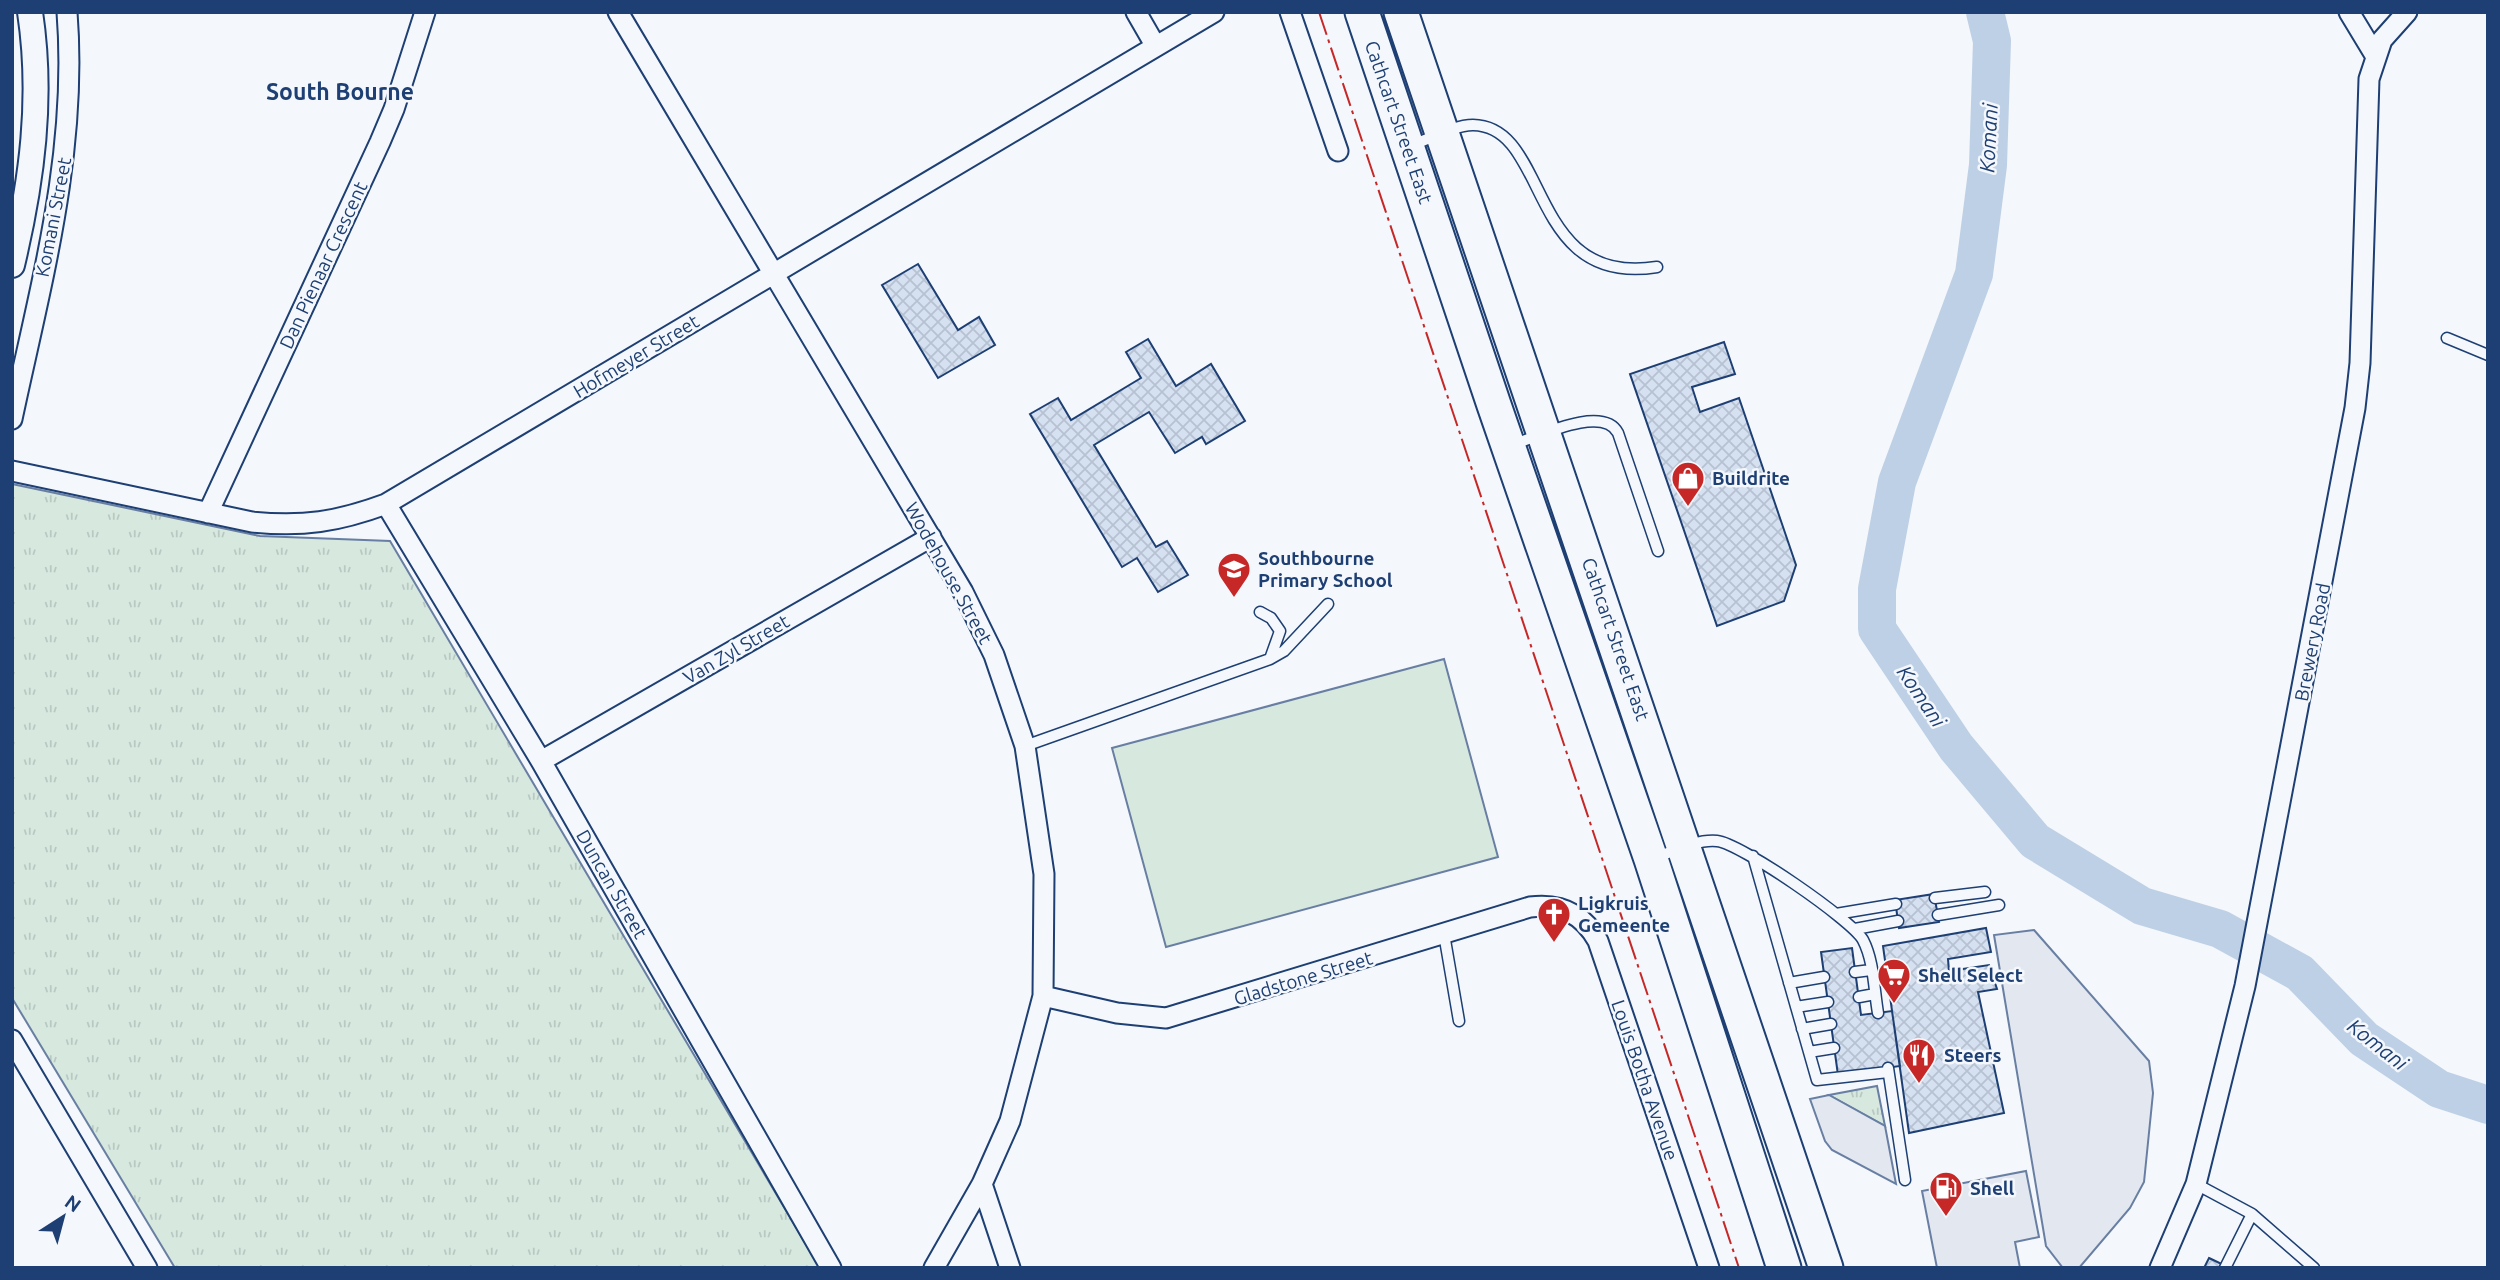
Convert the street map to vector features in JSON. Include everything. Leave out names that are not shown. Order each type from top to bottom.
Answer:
[{"type":"highway","name":"Cathcart Street East","points":[[1362,12],[1508,447],[1651,859],[1784,1268]]},
{"type":"highway","name":"Cathcart Street East","points":[[1401,12],[1686,847],[1757,1068],[1826,1268]]},
{"type":"street","name":"Komani Street","points":[[12,265],[32,167],[36,119],[36,67],[30,12]]},
{"type":"street","name":"Komani Street","points":[[12,419],[62,178],[69,112],[67,12]]},
{"type":"street","name":"Dan Pienaar Crescent","points":[[208,513],[380,142],[425,12]]},
{"type":"street","name":"Wodehouse Street","points":[[618,12],[931,537],[993,655],[1025,746],[1044,874],[1043,996],[1010,1121],[982,1184],[934,1268]]},
{"type":"street","points":[[1136,12],[1155,44]]},
{"type":"street","name":"Hofmeyer Street","points":[[12,471],[262,523],[320,524],[386,505],[1155,44],[1214,12]]},
{"type":"street","points":[[1290,12],[1338,151]]},
{"type":"street","points":[[2349,12],[2375,55]]},
{"type":"street","name":"Brewery Road","points":[[2160,1268],[2196,1184],[2260,917],[2355,408],[2360,363],[2369,79],[2382,40],[2407,12]]},
{"type":"street","name":"Duncan Street","points":[[386,505],[541,761],[831,1268]]},
{"type":"street","name":"Van Zyl Street","points":[[541,761],[931,537]]},
{"type":"street","name":"Gladstone Street","points":[[1043,996],[1116,1013],[1166,1018],[1530,907],[1546,905],[1561,908]]},
{"type":"street","name":"Louis Botha Avenue","points":[[1561,908],[1584,920],[1598,941],[1709,1268]]},
{"type":"street","points":[[12,1040],[147,1268]]},
{"type":"street","points":[[982,1184],[1010,1268]]},
{"type":"lane","points":[[1408,146],[1469,125],[1486,127],[1498,134],[1523,163],[1557,225],[1580,253],[1607,268],[1640,270],[1657,267]]},
{"type":"lane","points":[[2447,338],[2488,355]]},
{"type":"lane","points":[[1508,447],[1590,420],[1604,421],[1615,428],[1658,551]]},
{"type":"lane","points":[[1025,746],[1270,659],[1283,651],[1328,604]]},
{"type":"lane","points":[[1260,612],[1270,618],[1280,631],[1270,659]]},
{"type":"lane","points":[[1651,859],[1686,847],[1718,841],[1753,856],[1855,929],[1867,948],[1878,1013]]},
{"type":"lane","points":[[1753,856],[1817,1080],[1888,1070],[1905,1180]]},
{"type":"lane","points":[[1935,898],[1986,892]]},
{"type":"lane","points":[[1836,914],[1896,904]]},
{"type":"lane","points":[[1938,915],[1999,905]]},
{"type":"lane","points":[[1855,929],[1898,922]]},
{"type":"lane","points":[[1444,934],[1459,1021]]},
{"type":"lane","points":[[1855,972],[1871,970]]},
{"type":"lane","points":[[1789,983],[1824,977]]},
{"type":"lane","points":[[1858,997],[1875,994]]},
{"type":"lane","points":[[1796,1007],[1828,1002]]},
{"type":"lane","points":[[1802,1029],[1831,1024]]},
{"type":"lane","points":[[1809,1052],[1834,1048]]},
{"type":"lane","points":[[2196,1184],[2252,1214],[2314,1268]]},
{"type":"lane","points":[[2225,1268],[2252,1214]]},
{"type":"green space","points":[[12,484],[260,536],[390,541],[820,1268],[175,1268],[12,998]]},
{"type":"green space","points":[[1444,659],[1498,857],[1166,947],[1112,748]]},
{"type":"green space","points":[[1877,1086],[1885,1126],[1829,1095]]},
{"type":"shaded area","points":[[2034,930],[2149,1061],[2153,1093],[2144,1182],[2130,1208],[2079,1268],[2063,1268],[2046,1246],[1994,935]]},
{"type":"shaded area","points":[[1829,1095],[1885,1126],[1896,1184],[1832,1150],[1825,1141],[1810,1099]]},
{"type":"shaded area","points":[[2026,1171],[2039,1237],[2015,1242],[2020,1268],[1937,1268],[1922,1191]]},
{"type":"building","points":[[918,264],[958,330],[979,317],[995,345],[938,378],[882,285]]},
{"type":"building","points":[[1148,339],[1176,386],[1211,364],[1245,421],[1206,444],[1202,437],[1175,453],[1149,412],[1094,445],[1156,547],[1167,541],[1188,575],[1158,592],[1137,558],[1122,567],[1030,414],[1058,398],[1071,420],[1141,378],[1126,352]]},
{"type":"building","points":[[1724,342],[1735,374],[1692,387],[1700,412],[1739,398],[1796,565],[1784,601],[1717,626],[1630,374]]},
{"type":"building","points":[[1934,894],[1939,922],[1899,928],[1895,900]]},
{"type":"building","points":[[1986,928],[1991,952],[1948,959],[1949,971],[1989,965],[1997,989],[1978,992],[2004,1113],[1909,1133],[1883,946]]},
{"type":"building","points":[[1852,948],[1861,1015],[1892,1011],[1900,1066],[1838,1075],[1821,952]]},
{"type":"building","points":[[2209,1258],[2230,1268],[2204,1268]]},
{"type":"waterway","name":"Komani","points":[[1985,12],[1992,41],[1988,165],[1974,274],[1897,482],[1877,589],[1877,629],[1956,747],[2035,841],[2142,906],[2220,929],[2300,973],[2364,1039],[2439,1089],[2488,1105]]},
{"type":"power","points":[[1319,12],[1739,1268]]},
{"type":"place","name":"Buildrite","points":[[1688,508]]},
{"type":"place","name":"Southbourne Primary School","points":[[1234,599]]},
{"type":"place","name":"Ligkruis Gemeente","points":[[1554,944]]},
{"type":"place","name":"Shell Select","points":[[1894,1005]]},
{"type":"place","name":"Steers","points":[[1919,1085]]},
{"type":"place","name":"Shell","points":[[1946,1218]]},
{"type":"district","name":"South Bourne","points":[[340,91]]}]
